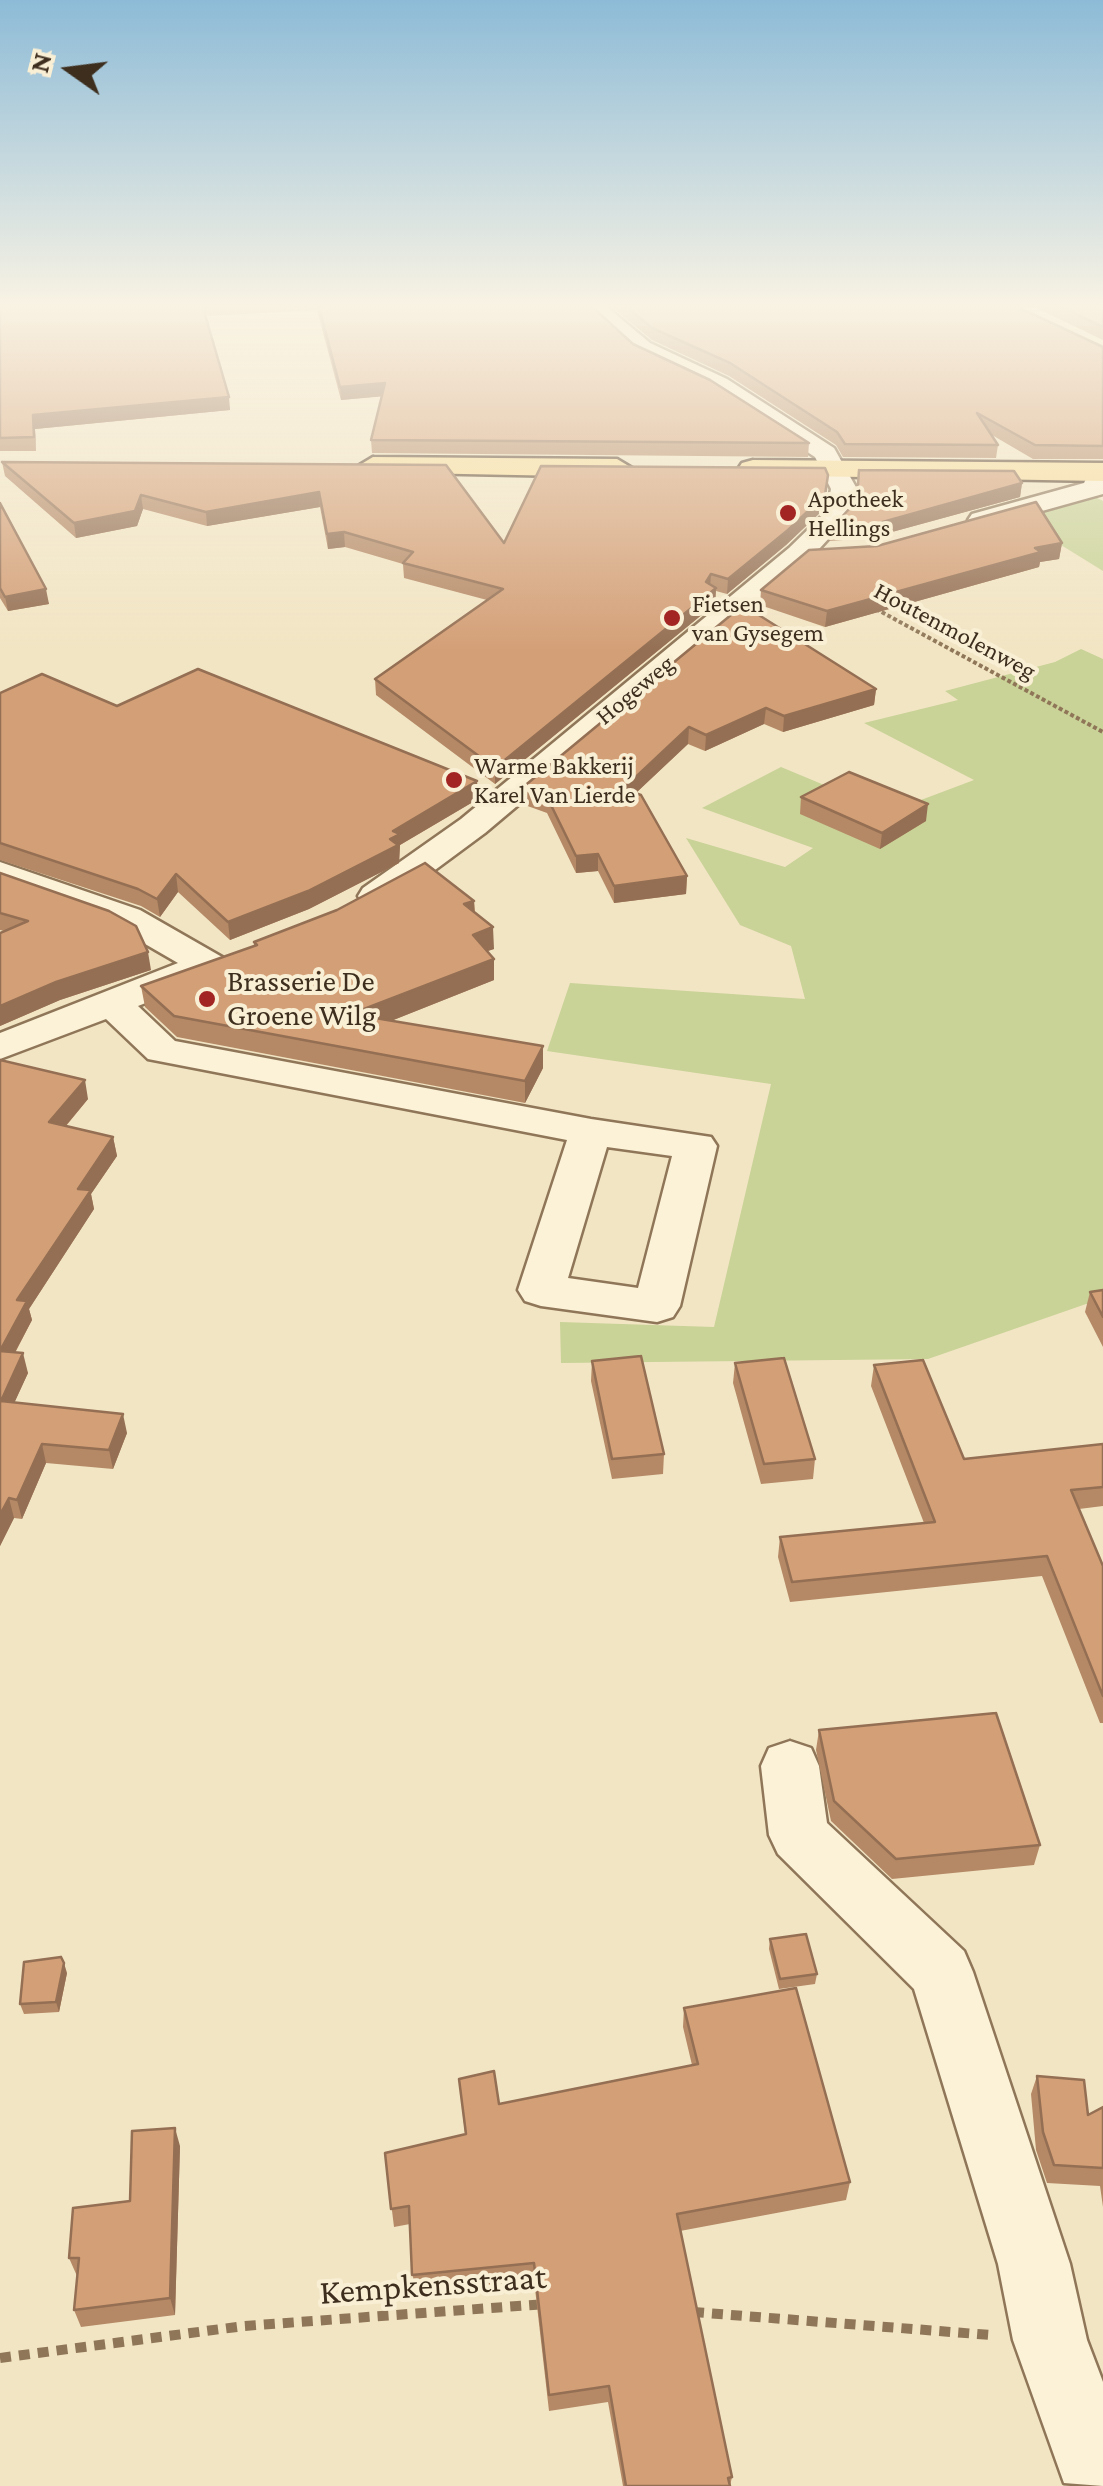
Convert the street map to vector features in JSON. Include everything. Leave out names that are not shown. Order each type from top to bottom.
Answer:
[{"type":"main road","points":[[351,466],[654,468]]},
{"type":"main road","points":[[728,469],[1102,472]]},
{"type":"street","points":[[773,419],[825,453],[835,470]]},
{"type":"street","name":"Hogeweg","points":[[342,912],[415,872],[815,554],[840,513],[844,489],[835,470]]},
{"type":"street","points":[[948,530],[1095,488],[1102,472]]},
{"type":"street","points":[[0,874],[127,918],[224,958],[0,1047]]},
{"type":"street","points":[[113,1004],[162,1051],[591,1132]]},
{"type":"street","points":[[790,1766],[799,1835],[941,1972],[1034,2264],[1050,2340],[1103,2482]]},
{"type":"path","name":"Houtenmolenweg","points":[[865,604],[1103,732]]},
{"type":"path","name":"Kempkensstraat","points":[[0,2358],[244,2326],[562,2302]]},
{"type":"path","points":[[679,2312],[1050,2340]]},
{"type":"green space","points":[[1092,495],[1103,501],[1103,571],[1048,537],[988,526]]},
{"type":"green space","points":[[1081,649],[1103,659],[1103,1303],[1086,1304],[928,1359],[561,1363],[560,1322],[714,1327],[771,1084],[547,1051],[570,983],[805,999],[791,946],[740,925],[686,838],[785,867],[813,848],[702,808],[781,767],[889,812],[974,780],[864,723],[958,700],[945,691],[1055,662]]},
{"type":"building","points":[[0,419],[33,419],[34,437],[0,438]]},
{"type":"building","points":[[376,419],[771,419],[809,443],[371,440]]},
{"type":"building","points":[[817,419],[981,419],[998,445],[845,444],[837,432]]},
{"type":"building","points":[[988,419],[1103,419],[1103,446],[1035,445]]},
{"type":"building","points":[[2,462],[446,465],[504,543],[541,466],[825,468],[828,475],[825,495],[788,530],[728,579],[711,574],[706,582],[716,588],[495,768],[375,679],[503,589],[403,563],[413,552],[344,532],[327,534],[319,492],[206,512],[141,495],[135,511],[74,523]]},
{"type":"building","points":[[859,470],[1014,471],[1022,483],[872,525],[832,528],[857,500]]},
{"type":"building","points":[[1036,502],[1062,543],[1035,548],[1041,552],[827,611],[761,590],[809,550],[877,546]]},
{"type":"building","points":[[0,503],[46,589],[5,597],[0,588]]},
{"type":"building","points":[[743,605],[876,689],[784,716],[766,708],[706,735],[689,727],[623,789],[641,795],[687,876],[614,886],[598,854],[576,856],[547,797],[522,788]]},
{"type":"building","points":[[198,669],[477,781],[393,831],[400,834],[390,839],[398,845],[308,891],[228,922],[176,874],[157,899],[138,889],[0,843],[0,693],[42,674],[117,706]]},
{"type":"building","points":[[849,772],[928,804],[882,833],[801,797]]},
{"type":"building","points":[[425,863],[474,901],[464,904],[493,927],[473,935],[494,959],[351,1014],[543,1046],[525,1081],[174,1016],[141,986],[257,945],[254,942],[337,910]]},
{"type":"building","points":[[0,873],[109,911],[136,926],[148,952],[56,982],[0,1006],[0,933],[28,921],[0,913]]},
{"type":"building","points":[[0,1060],[85,1080],[49,1122],[113,1137],[78,1189],[91,1190],[17,1300],[27,1301],[0,1351]]},
{"type":"building","points":[[1103,1290],[1103,1317],[1090,1292]]},
{"type":"building","points":[[0,1351],[23,1353],[1,1401],[123,1414],[109,1450],[42,1444],[17,1500],[9,1498],[0,1515]]},
{"type":"building","points":[[641,1356],[664,1454],[612,1459],[592,1361]]},
{"type":"building","points":[[784,1358],[815,1459],[764,1464],[735,1363]]},
{"type":"building","points":[[923,1360],[964,1459],[1103,1444],[1103,1487],[1071,1490],[1103,1566],[1103,1696],[1047,1556],[792,1582],[780,1537],[935,1522],[874,1365]]},
{"type":"building","points":[[996,1713],[1040,1845],[896,1859],[834,1801],[819,1730]]},
{"type":"building","points":[[806,1934],[817,1974],[780,1979],[770,1939]]},
{"type":"building","points":[[61,1957],[64,1963],[56,2002],[20,2004],[24,1962]]},
{"type":"building","points":[[796,1988],[850,2182],[677,2214],[732,2477],[728,2478],[730,2486],[626,2486],[609,2386],[549,2395],[534,2263],[412,2275],[409,2206],[391,2209],[385,2153],[466,2134],[459,2079],[494,2071],[499,2104],[698,2064],[684,2008]]},
{"type":"building","points":[[1037,2076],[1084,2080],[1088,2115],[1103,2107],[1103,2168],[1054,2165],[1043,2132]]},
{"type":"building","points":[[175,2128],[170,2298],[74,2310],[79,2258],[69,2258],[73,2208],[130,2201],[132,2131]]},
{"type":"place","name":"Apotheek Hellings","points":[[788,513]]},
{"type":"place","name":"Fietsen van Gysegem","points":[[672,618]]},
{"type":"place","name":"Warme Bakkerij Karel Van Lierde","points":[[454,780]]},
{"type":"place","name":"Brasserie De Groene Wilg","points":[[207,999]]}]
